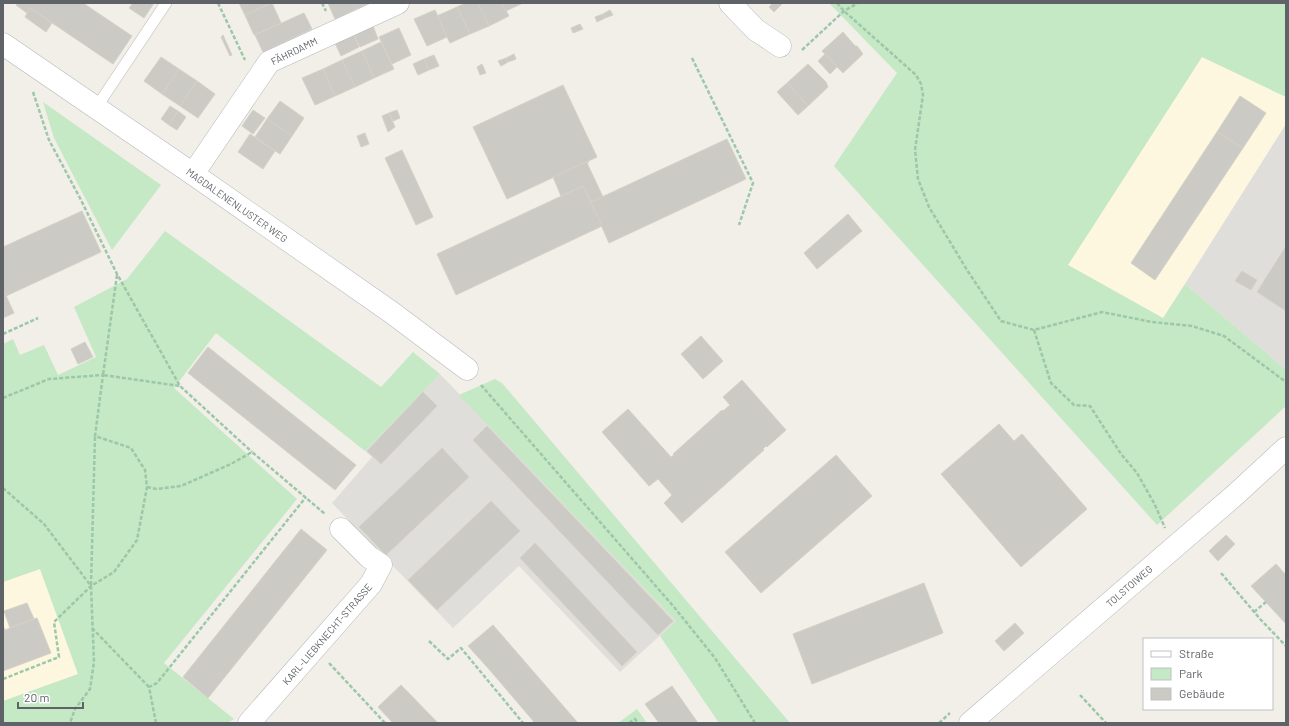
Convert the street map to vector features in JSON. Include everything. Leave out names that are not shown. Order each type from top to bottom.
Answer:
[{"type":"street","name":"FÄHRDAMM","points":[[193,174],[269,62],[398,3]]},
{"type":"street","points":[[730,3],[756,30],[780,46]]},
{"type":"street","name":"MAGDALENENLUSTER WEG","points":[[3,44],[391,312],[467,369]]},
{"type":"street","name":"TOLSTOIWEG","points":[[970,723],[1235,495],[1286,448]]},
{"type":"street","name":"KARL-LIEBKNECHT-STRASSE","points":[[249,723],[371,584],[381,565],[369,557],[341,529]]},
{"type":"lane","points":[[96,108],[166,3]]},
{"type":"path","points":[[218,3],[256,82]]},
{"type":"path","points":[[837,3],[916,76],[921,84],[923,95],[915,150],[918,179],[929,208],[967,270],[1001,321],[1034,330],[1102,312],[1152,322],[1192,326],[1224,336],[1286,382]]},
{"type":"path","points":[[780,46],[799,52],[844,11],[858,3]]},
{"type":"path","points":[[692,58],[753,183],[739,225]]},
{"type":"path","points":[[33,92],[49,140],[84,206],[117,274],[180,386],[252,452],[306,497],[341,529]]},
{"type":"path","points":[[70,723],[75,709],[90,689],[94,662],[91,586],[95,436],[117,274]]},
{"type":"path","points":[[3,334],[38,318]]},
{"type":"path","points":[[1034,330],[1051,383],[1074,405],[1090,406],[1121,454],[1137,474],[1154,503],[1164,528],[1177,544]]},
{"type":"path","points":[[467,369],[715,658],[755,723]]},
{"type":"path","points":[[3,398],[49,379],[103,375],[180,386]]},
{"type":"path","points":[[3,679],[59,657],[54,622],[91,586],[114,572],[137,540],[147,487],[145,470],[131,448],[95,436]]},
{"type":"path","points":[[147,487],[157,489],[181,486],[231,464],[252,452]]},
{"type":"path","points":[[3,488],[44,524],[91,586]]},
{"type":"path","points":[[149,687],[157,683],[306,497]]},
{"type":"path","points":[[1221,573],[1254,612],[1286,646]]},
{"type":"path","points":[[1254,612],[1266,602]]},
{"type":"path","points":[[92,628],[149,687],[156,723]]},
{"type":"path","points":[[429,640],[448,659],[460,648],[523,723]]},
{"type":"path","points":[[315,648],[385,723]]},
{"type":"path","points":[[1080,695],[1106,723]]},
{"type":"path","points":[[629,723],[635,719],[638,723]]},
{"type":"shaded area","points":[[1202,57],[1286,97],[1286,124],[1163,318],[1068,265]]},
{"type":"shaded area","points":[[1286,124],[1286,370],[1185,284]]},
{"type":"shaded area","points":[[440,374],[676,621],[620,672],[519,566],[453,628],[332,503],[372,457],[365,451]]},
{"type":"shaded area","points":[[40,569],[78,675],[3,701],[3,582]]},
{"type":"green space","points":[[829,3],[1286,3],[1286,97],[1202,57],[1068,265],[1163,318],[1185,284],[1286,370],[1286,406],[1157,525],[834,166],[897,73]]},
{"type":"green space","points":[[43,102],[161,185],[112,250],[54,138]]},
{"type":"green space","points":[[165,231],[381,387],[413,352],[440,374],[365,451],[216,333],[174,388],[297,499],[164,663],[234,719],[227,723],[3,723],[3,701],[78,674],[40,569],[3,582],[3,344],[13,339],[20,355],[44,345],[58,375],[96,357],[74,307],[127,279]]},
{"type":"green space","points":[[495,379],[502,383],[790,723],[719,723],[660,636],[676,621],[459,395]]},
{"type":"green space","points":[[637,709],[647,723],[618,723]]},
{"type":"building","points":[[18,3],[83,3],[132,36],[113,64],[30,8],[27,13],[16,5]]},
{"type":"building","points":[[133,3],[154,3],[144,18],[129,8]]},
{"type":"building","points":[[239,3],[271,3],[245,15]]},
{"type":"building","points":[[272,3],[281,23],[254,35],[245,15]]},
{"type":"building","points":[[328,3],[369,3],[335,19]]},
{"type":"building","points":[[466,3],[478,3],[489,26],[470,34],[457,7]]},
{"type":"building","points":[[478,3],[502,3],[509,16],[489,26]]},
{"type":"building","points":[[502,3],[523,3],[506,11]]},
{"type":"building","points":[[773,3],[783,3],[774,12],[769,7]]},
{"type":"building","points":[[457,7],[470,34],[450,43],[437,16]]},
{"type":"building","points":[[30,8],[52,23],[46,32],[25,17]]},
{"type":"building","points":[[435,10],[447,37],[427,46],[414,19]]},
{"type":"building","points":[[610,10],[613,15],[605,18],[603,14]]},
{"type":"building","points":[[304,13],[312,29],[263,52],[255,35]]},
{"type":"building","points":[[603,14],[605,18],[597,22],[595,17]]},
{"type":"building","points":[[580,24],[583,29],[573,33],[571,28]]},
{"type":"building","points":[[373,26],[378,39],[360,47],[354,34]]},
{"type":"building","points":[[399,28],[411,55],[392,64],[379,37]]},
{"type":"building","points":[[843,32],[863,54],[843,73],[822,51]]},
{"type":"building","points":[[223,35],[232,55],[230,56],[221,37]]},
{"type":"building","points":[[354,35],[359,47],[341,56],[335,43]]},
{"type":"building","points":[[381,42],[394,69],[374,78],[362,51]]},
{"type":"building","points":[[362,51],[374,78],[355,87],[342,60]]},
{"type":"building","points":[[514,54],[516,59],[508,62],[506,58]]},
{"type":"building","points":[[825,54],[837,67],[830,74],[818,61]]},
{"type":"building","points":[[434,55],[439,66],[429,70],[424,59]]},
{"type":"building","points":[[161,57],[179,69],[162,94],[144,81]]},
{"type":"building","points":[[506,58],[508,62],[501,66],[498,61]]},
{"type":"building","points":[[424,59],[429,70],[418,75],[413,64]]},
{"type":"building","points":[[342,60],[355,87],[335,96],[323,69]]},
{"type":"building","points":[[482,64],[486,73],[480,75],[477,67]]},
{"type":"building","points":[[808,64],[826,82],[828,87],[808,106],[787,83]]},
{"type":"building","points":[[179,69],[197,81],[180,106],[162,94]]},
{"type":"building","points":[[323,69],[335,96],[315,105],[302,78]]},
{"type":"building","points":[[197,81],[215,94],[198,118],[180,106]]},
{"type":"building","points":[[787,83],[808,106],[798,115],[777,92]]},
{"type":"building","points":[[563,85],[597,157],[507,199],[473,127]]},
{"type":"building","points":[[1240,96],[1266,113],[1243,148],[1217,132]]},
{"type":"building","points":[[280,101],[304,118],[292,136],[267,119]]},
{"type":"building","points":[[170,106],[178,111],[169,125],[161,119]]},
{"type":"building","points":[[253,110],[265,118],[253,134],[242,126]]},
{"type":"building","points":[[397,110],[400,118],[393,121],[389,113]]},
{"type":"building","points":[[178,111],[186,117],[177,130],[169,125]]},
{"type":"building","points":[[389,113],[395,127],[388,132],[382,116]]},
{"type":"building","points":[[267,119],[292,136],[280,154],[255,137]]},
{"type":"building","points":[[1217,132],[1243,148],[1155,280],[1131,263]]},
{"type":"building","points":[[365,133],[369,144],[361,147],[357,136]]},
{"type":"building","points":[[250,134],[275,151],[263,169],[238,152]]},
{"type":"building","points":[[727,139],[746,179],[609,243],[591,202]]},
{"type":"building","points":[[402,150],[433,217],[416,225],[385,158]]},
{"type":"building","points":[[588,161],[589,162],[587,163],[603,197],[591,202],[583,186],[561,196],[553,177]]},
{"type":"building","points":[[583,186],[602,226],[456,295],[437,254]]},
{"type":"building","points":[[82,211],[101,252],[6,296],[3,289],[3,247]]},
{"type":"building","points":[[848,214],[862,231],[817,269],[804,253]]},
{"type":"building","points":[[1286,246],[1286,311],[1257,292]]},
{"type":"building","points":[[1242,271],[1257,280],[1251,290],[1235,281]]},
{"type":"building","points":[[3,289],[14,313],[3,318]]},
{"type":"building","points":[[701,336],[723,361],[703,379],[681,354]]},
{"type":"building","points":[[85,342],[93,357],[78,364],[71,349]]},
{"type":"building","points":[[208,347],[356,465],[335,490],[188,373]]},
{"type":"building","points":[[742,380],[786,430],[767,447],[766,446],[763,449],[764,450],[682,523],[664,503],[672,495],[658,479],[649,486],[602,432],[628,409],[671,457],[722,410],[723,411],[730,405],[723,397]]},
{"type":"building","points":[[423,392],[437,406],[381,464],[367,451]]},
{"type":"building","points":[[999,424],[1014,441],[1022,434],[1087,509],[1021,567],[941,474]]},
{"type":"building","points":[[487,426],[673,621],[658,635],[473,440]]},
{"type":"building","points":[[442,448],[469,477],[386,555],[359,527]]},
{"type":"building","points":[[836,455],[872,496],[761,593],[725,552]]},
{"type":"building","points":[[491,501],[520,531],[437,610],[408,580]]},
{"type":"building","points":[[301,529],[327,550],[208,698],[183,677]]},
{"type":"building","points":[[1226,535],[1235,544],[1218,561],[1209,551]]},
{"type":"building","points":[[535,543],[637,652],[622,666],[520,558]]},
{"type":"building","points":[[1276,564],[1286,575],[1286,624],[1251,586]]},
{"type":"building","points":[[924,583],[943,633],[812,684],[793,634]]},
{"type":"building","points":[[27,603],[34,619],[10,628],[4,611]]},
{"type":"building","points":[[37,618],[51,653],[3,671],[3,625],[5,630]]},
{"type":"building","points":[[1015,623],[1024,633],[1004,651],[995,641]]},
{"type":"building","points":[[493,625],[578,723],[535,723],[468,646]]},
{"type":"building","points":[[401,685],[438,723],[393,723],[378,707]]},
{"type":"building","points":[[672,686],[698,723],[659,723],[645,704]]}]
